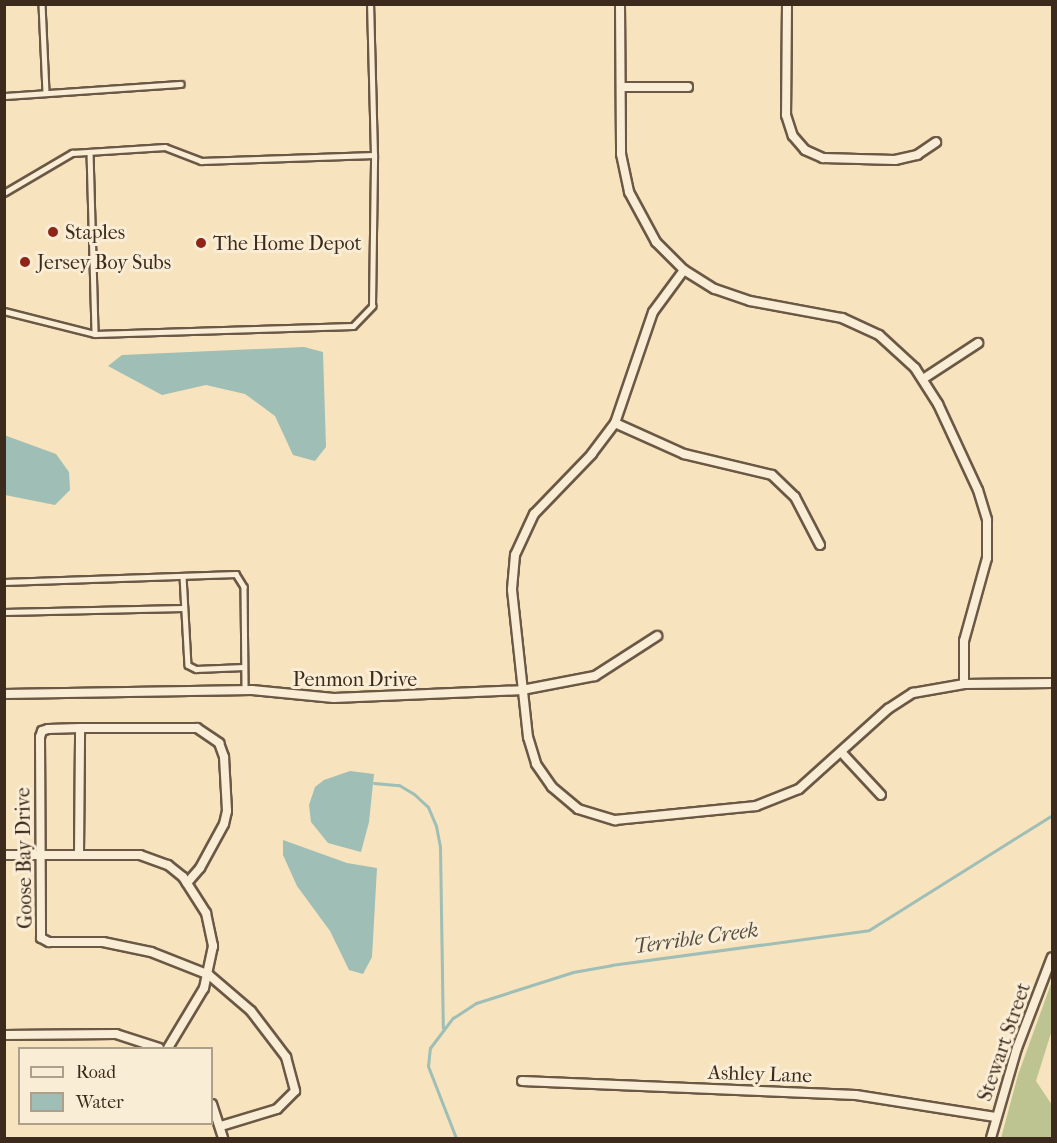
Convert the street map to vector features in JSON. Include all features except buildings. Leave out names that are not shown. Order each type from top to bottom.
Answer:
[{"type":"street","points":[[620,4],[621,154],[629,192],[656,242],[684,270],[732,296],[824,313],[860,325],[893,346],[923,379],[978,490],[987,520],[987,558],[964,642],[964,684]]},
{"type":"street","points":[[787,4],[786,115],[793,136],[805,150],[823,158],[895,160],[917,155],[936,142]]},
{"type":"street","points":[[621,87],[688,87]]},
{"type":"street","points":[[684,270],[653,312],[615,423],[592,454],[534,514],[521,536],[512,590],[528,737],[544,777],[570,804],[603,818],[647,819],[770,803],[800,789],[888,709],[913,693],[964,684],[1053,683]]},
{"type":"street","points":[[923,379],[978,343]]},
{"type":"street","points":[[615,423],[684,454],[772,475],[795,497],[820,545]]},
{"type":"street","name":"Penmon Drive","points":[[4,694],[245,691],[334,698],[522,690],[595,676],[657,636]]},
{"type":"street","points":[[79,854],[80,728],[190,727],[209,734],[219,743],[228,778],[224,824],[200,868],[187,883]]},
{"type":"street","name":"Goose Bay Drive","points":[[80,728],[42,730],[39,932],[43,940],[129,946],[209,975],[234,994],[286,1057],[296,1084],[285,1105],[221,1126]]},
{"type":"street","points":[[842,753],[881,795]]},
{"type":"street","points":[[4,855],[140,855],[168,865],[187,883],[206,913],[212,933],[209,975],[169,1047]]},
{"type":"street","name":"Stewart Street","points":[[991,1138],[995,1117],[1053,957]]},
{"type":"street","points":[[6,1033],[116,1034],[156,1047]]},
{"type":"street","name":"Ashley Lane","points":[[522,1081],[856,1095],[995,1117]]},
{"type":"street","points":[[213,1106],[223,1138]]},
{"type":"lane","points":[[42,4],[46,92]]},
{"type":"lane","points":[[4,310],[95,333],[353,326],[372,306],[374,155],[370,4]]},
{"type":"lane","points":[[4,96],[181,84]]},
{"type":"lane","points":[[4,193],[72,153],[165,147],[201,161],[374,155]]},
{"type":"lane","points":[[90,152],[95,333]]},
{"type":"lane","points":[[4,582],[236,574],[241,578],[245,691]]},
{"type":"lane","points":[[183,576],[188,665],[196,669],[244,667]]},
{"type":"lane","points":[[4,612],[183,608]]},
{"type":"green space","points":[[1052,981],[1052,1030],[1036,1081],[1052,1105],[1052,1138],[1001,1138],[1018,1075]]},
{"type":"water","points":[[304,347],[323,352],[326,447],[315,461],[293,455],[275,416],[245,394],[206,385],[162,395],[108,366],[122,355]]},
{"type":"water","points":[[4,435],[56,454],[69,472],[70,490],[55,505],[5,495]]},
{"type":"water","points":[[350,771],[374,774],[369,822],[361,852],[328,843],[311,822],[309,805],[315,787],[324,780]]},
{"type":"water","points":[[283,840],[347,863],[377,868],[372,957],[363,974],[349,970],[330,931],[297,886],[283,855]]},
{"type":"waterway","points":[[374,783],[399,785],[414,794],[428,807],[436,826],[440,847],[443,1028]]},
{"type":"waterway","name":"Terrible Creek","points":[[456,1138],[428,1066],[430,1048],[453,1018],[476,1003],[573,972],[869,930],[1052,815]]},
{"type":"place","name":"Staples","points":[[53,232]]},
{"type":"place","name":"The Home Depot","points":[[201,243]]},
{"type":"place","name":"Jersey Boy Subs","points":[[25,262]]}]
